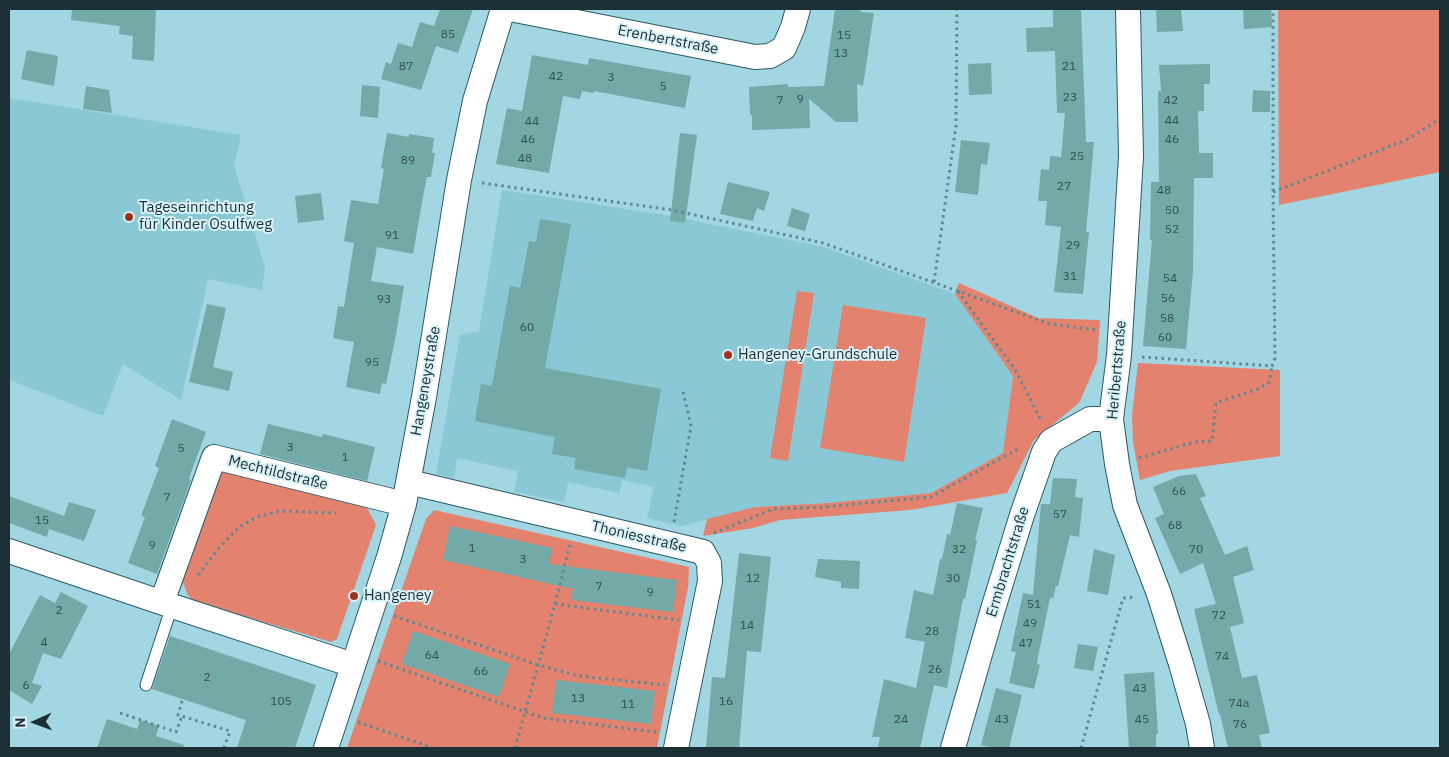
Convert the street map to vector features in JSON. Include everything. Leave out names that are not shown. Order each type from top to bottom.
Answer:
[{"type":"street","name":"Hangeneystraße","points":[[326,748],[389,557],[406,493],[459,180],[475,101],[503,9]]},
{"type":"street","name":"Erenbertstraße","points":[[510,9],[755,57],[770,56],[784,48],[798,9]]},
{"type":"street","name":"Heribertstraße","points":[[1128,9],[1131,156],[1119,356],[1111,419],[1117,464],[1126,505],[1159,594],[1181,664],[1198,724],[1202,748]]},
{"type":"street","points":[[1048,446],[1090,419],[1111,419]]},
{"type":"street","name":"Ermbrachtstraße","points":[[954,748],[1022,516],[1048,446]]},
{"type":"street","name":"Mechtildstraße","points":[[167,604],[214,457],[406,493]]},
{"type":"street","name":"Thoniesstraße","points":[[406,493],[575,522],[703,552],[710,563],[710,581],[677,741]]},
{"type":"street","points":[[10,554],[167,604],[355,659]]},
{"type":"lane","points":[[146,685],[167,604]]},
{"type":"path","points":[[934,282],[956,126],[957,9]]},
{"type":"path","points":[[1117,464],[1195,442],[1212,441],[1216,403],[1258,389],[1269,382],[1275,358],[1273,9]]},
{"type":"path","points":[[1273,192],[1406,140],[1440,119]]},
{"type":"path","points":[[459,180],[672,210],[823,243],[1050,324],[1093,329]]},
{"type":"path","points":[[703,552],[714,533],[773,509],[823,507],[931,497],[1016,450],[1048,446],[1016,371],[957,291]]},
{"type":"path","points":[[1119,356],[1272,366]]},
{"type":"path","points":[[669,544],[691,426],[682,392]]},
{"type":"path","points":[[167,604],[238,527],[257,517],[279,512],[340,513]]},
{"type":"path","points":[[515,748],[556,604],[575,522]]},
{"type":"path","points":[[1080,748],[1123,598],[1159,594]]},
{"type":"path","points":[[556,604],[702,623]]},
{"type":"path","points":[[372,608],[538,665],[579,676],[688,687]]},
{"type":"path","points":[[355,659],[543,718],[677,741]]},
{"type":"path","points":[[182,701],[178,715],[230,731],[224,748]]},
{"type":"path","points":[[120,713],[176,732],[182,716]]},
{"type":"path","points":[[337,715],[434,748]]},
{"type":"shaded area","points":[[1278,9],[1440,9],[1440,172],[1279,205]]},
{"type":"shaded area","name":"Tageseinrichtung für Kinder Osulfweg","points":[[9,98],[241,135],[234,166],[265,267],[262,290],[208,279],[181,400],[123,364],[103,416],[9,380]]},
{"type":"shaded area","name":"Hangeney-Grundschule","points":[[502,190],[665,215],[824,247],[955,294],[1013,376],[1003,453],[931,493],[828,503],[755,507],[681,526],[647,518],[654,487],[622,480],[619,493],[568,482],[564,502],[514,492],[518,471],[457,458],[454,478],[436,474],[460,335],[479,331]]},
{"type":"shaded area","points":[[959,283],[1038,318],[1100,320],[1097,362],[1079,403],[1034,440],[1007,493],[910,510],[780,520],[753,528],[703,536],[707,519],[755,507],[828,503],[931,493],[1003,453],[1013,376],[955,294]]},
{"type":"shaded area","points":[[797,291],[814,293],[788,461],[770,458]]},
{"type":"shaded area","points":[[843,305],[926,318],[904,462],[820,448]]},
{"type":"shaded area","points":[[1138,363],[1280,370],[1280,456],[1170,471],[1140,480],[1133,442],[1132,415]]},
{"type":"shaded area","points":[[229,468],[364,502],[376,525],[337,639],[331,642],[193,601],[188,595],[179,573],[215,472]]},
{"type":"shaded area","points":[[434,510],[689,567],[688,587],[657,748],[347,748],[426,519]]},
{"type":"building","points":[[72,9],[156,9],[154,61],[132,59],[133,36],[119,34],[120,26],[71,20]]},
{"type":"building","points":[[440,9],[473,9],[458,53],[436,46],[421,90],[381,79],[386,62],[391,64],[398,43],[412,47],[420,22],[434,26]]},
{"type":"building","points":[[835,9],[861,9],[861,12],[874,13],[863,86],[857,84],[858,122],[836,122],[809,99],[810,128],[752,130],[749,87],[788,84],[788,87],[824,86]]},
{"type":"building","points":[[1053,9],[1081,9],[1086,142],[1094,142],[1086,232],[1089,232],[1083,294],[1054,292],[1061,227],[1045,225],[1047,201],[1038,201],[1041,169],[1049,170],[1050,156],[1061,157],[1065,113],[1057,113],[1055,51],[1027,52],[1026,28],[1053,27]]},
{"type":"building","points":[[1156,9],[1181,9],[1183,31],[1157,32]]},
{"type":"building","points":[[1243,9],[1271,9],[1272,27],[1244,29]]},
{"type":"building","points":[[27,50],[58,56],[54,86],[21,79]]},
{"type":"building","points":[[532,55],[588,65],[589,58],[691,76],[685,108],[594,91],[594,93],[582,91],[580,99],[563,96],[549,173],[496,164],[507,108],[522,111]]},
{"type":"building","points":[[991,63],[992,94],[969,95],[968,64]]},
{"type":"building","points":[[1210,64],[1210,84],[1204,84],[1204,111],[1198,111],[1199,153],[1213,153],[1213,178],[1194,178],[1193,271],[1186,349],[1143,346],[1152,240],[1150,240],[1151,182],[1159,182],[1158,91],[1161,91],[1159,65]]},
{"type":"building","points":[[362,85],[380,87],[378,118],[360,116]]},
{"type":"building","points":[[86,86],[109,90],[112,113],[83,109]]},
{"type":"building","points":[[1253,90],[1270,91],[1270,112],[1252,112]]},
{"type":"building","points":[[387,133],[409,137],[409,134],[434,138],[432,153],[435,153],[431,177],[427,177],[413,254],[377,247],[371,281],[404,286],[386,384],[382,383],[380,394],[346,387],[354,342],[333,338],[338,306],[344,307],[354,243],[344,241],[351,200],[378,204],[384,169],[381,168]]},
{"type":"building","points":[[680,133],[697,135],[685,223],[670,221]]},
{"type":"building","points":[[961,140],[990,143],[987,165],[981,164],[978,195],[955,192]]},
{"type":"building","points":[[728,182],[770,192],[764,211],[757,208],[753,221],[720,214]]},
{"type":"building","points":[[321,193],[324,220],[298,223],[295,196]]},
{"type":"building","points":[[792,208],[810,214],[805,231],[787,226]]},
{"type":"building","points":[[540,219],[571,224],[545,368],[661,389],[647,471],[627,467],[625,478],[574,469],[576,458],[552,454],[555,437],[475,421],[481,384],[492,386],[510,286],[520,288],[529,241],[536,242]]},
{"type":"building","points":[[207,304],[226,308],[213,367],[233,372],[229,391],[189,382]]},
{"type":"building","points":[[172,419],[206,432],[157,574],[128,563],[145,517],[141,516],[159,468],[155,466]]},
{"type":"building","points":[[268,424],[322,437],[323,434],[375,447],[367,481],[260,454]]},
{"type":"building","points":[[1196,474],[1206,496],[1200,498],[1225,555],[1247,546],[1254,570],[1233,577],[1244,623],[1230,627],[1242,678],[1257,675],[1270,733],[1259,735],[1262,748],[1228,748],[1194,609],[1216,604],[1203,563],[1180,574],[1155,518],[1164,514],[1153,487],[1179,476]]},
{"type":"building","points":[[1053,478],[1077,479],[1075,497],[1083,498],[1079,537],[1070,535],[1058,586],[1056,586],[1053,598],[1050,598],[1038,657],[1037,664],[1040,665],[1034,689],[1009,683],[1016,652],[1011,651],[1023,593],[1033,595],[1041,504],[1050,504]]},
{"type":"building","points":[[9,496],[64,516],[69,502],[96,510],[84,541],[49,529],[47,537],[9,523]]},
{"type":"building","points":[[957,503],[983,508],[975,540],[977,540],[965,599],[963,598],[947,688],[934,685],[920,748],[878,748],[880,737],[872,737],[884,679],[916,688],[925,642],[905,638],[914,590],[933,595],[940,559],[942,559],[947,534],[950,535]]},
{"type":"building","points":[[450,526],[552,548],[549,564],[677,580],[673,612],[571,600],[573,589],[443,560]]},
{"type":"building","points":[[1094,549],[1115,555],[1108,595],[1087,591]]},
{"type":"building","points":[[739,553],[771,557],[761,652],[747,651],[739,748],[706,748],[712,677],[725,678]]},
{"type":"building","points":[[818,559],[860,561],[859,589],[841,588],[841,582],[815,577]]},
{"type":"building","points":[[61,592],[88,606],[61,659],[43,653],[32,683],[42,686],[32,704],[9,690],[9,654],[40,595],[55,603]]},
{"type":"building","points":[[413,631],[510,664],[499,697],[402,664]]},
{"type":"building","points":[[170,636],[316,685],[295,748],[237,748],[246,720],[152,689]]},
{"type":"building","points":[[1078,644],[1098,647],[1093,671],[1074,668]]},
{"type":"building","points":[[1154,672],[1158,734],[1156,734],[1156,748],[1129,748],[1124,674]]},
{"type":"building","points":[[556,680],[655,691],[651,724],[552,713]]},
{"type":"building","points":[[996,688],[1022,695],[1009,748],[981,745]]},
{"type":"building","points":[[107,719],[137,729],[140,720],[159,726],[156,736],[184,745],[183,748],[97,748]]},
{"type":"place","name":"Tageseinrichtung für Kinder Osulfweg","points":[[129,217]]},
{"type":"place","name":"Hangeney-Grundschule","points":[[728,355]]},
{"type":"place","name":"Hangeney","points":[[354,596]]}]
